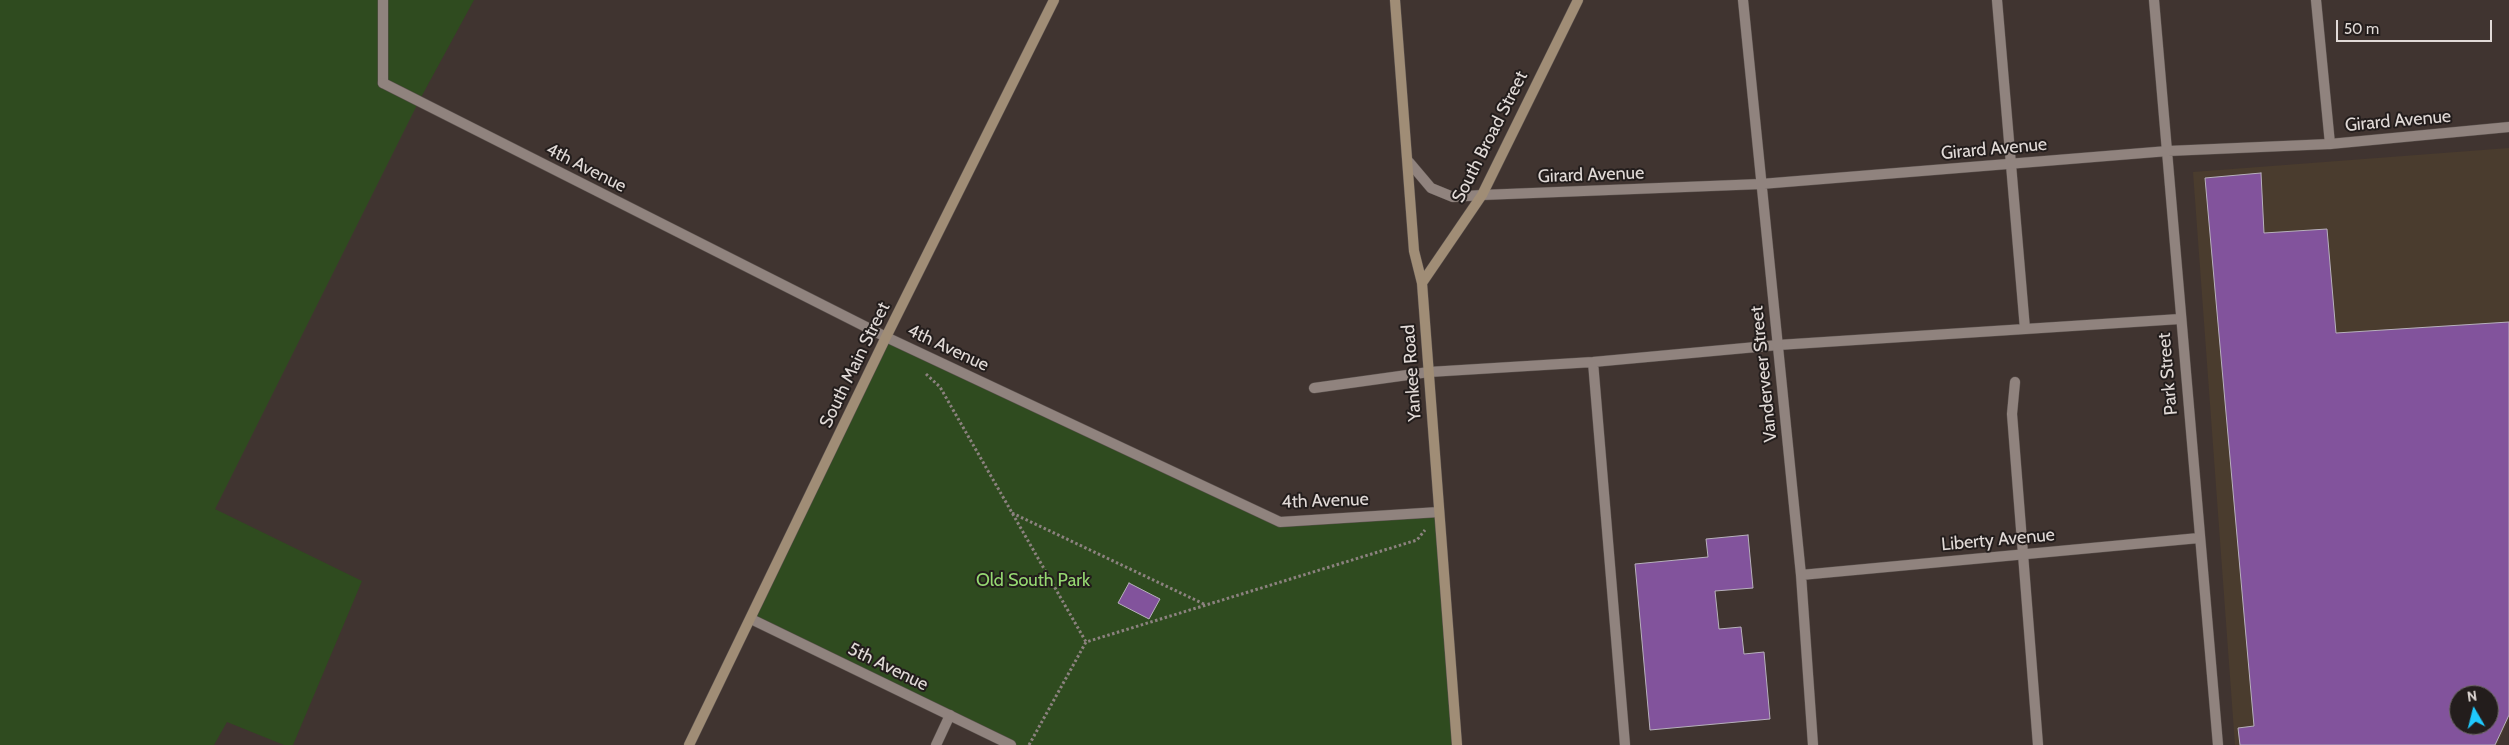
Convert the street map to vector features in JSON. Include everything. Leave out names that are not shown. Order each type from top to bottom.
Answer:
[{"type":"street","name":"4th Avenue","points":[[382,0],[383,83],[886,337],[1280,522],[1439,512]]},
{"type":"street","name":"South Main Street","points":[[689,745],[886,337],[1054,0]]},
{"type":"street","name":"Yankee Road","points":[[1395,0],[1409,162],[1414,252],[1422,283],[1457,745]]},
{"type":"street","name":"South Broad Street","points":[[1422,283],[1482,195],[1578,0]]},
{"type":"street","name":"Vanderveer Street","points":[[1743,0],[1800,575],[1813,745]]},
{"type":"street","points":[[1997,0],[2025,329]]},
{"type":"street","name":"Park Street","points":[[2154,0],[2218,745]]},
{"type":"street","points":[[2316,0],[2330,144]]},
{"type":"street","name":"Girard Avenue","points":[[1409,162],[1431,188],[1453,196],[1761,184],[2168,151],[2330,144],[2509,127]]},
{"type":"street","points":[[1314,388],[1429,372],[1593,362],[1778,345],[2180,319]]},
{"type":"street","points":[[1593,362],[1625,745]]},
{"type":"street","points":[[2015,382],[2012,414],[2038,745]]},
{"type":"street","name":"Liberty Avenue","points":[[1800,575],[2199,538]]},
{"type":"street","name":"5th Avenue","points":[[751,619],[1011,745]]},
{"type":"street","points":[[936,745],[950,716]]},
{"type":"path","points":[[920,369],[940,387],[1086,642]]},
{"type":"path","points":[[1012,512],[1206,605]]},
{"type":"path","points":[[1029,745],[1086,642],[1417,540],[1439,512]]},
{"type":"shaded area","points":[[2509,148],[2509,719],[2497,745],[2235,745],[2193,172]]},
{"type":"green space","points":[[0,0],[474,0],[419,101],[215,509],[362,581],[293,745],[284,745],[227,722],[214,745],[0,745]]},
{"type":"green space","name":"Old South Park","points":[[886,337],[1280,522],[1439,512],[1457,745],[1011,745],[751,619]]},
{"type":"building","points":[[2261,173],[2264,233],[2327,229],[2336,333],[2509,322],[2509,715],[2495,745],[2240,745],[2238,728],[2254,726],[2205,178]]},
{"type":"building","points":[[1748,535],[1753,588],[1715,591],[1719,629],[1741,627],[1744,654],[1764,652],[1770,719],[1650,730],[1635,564],[1708,557],[1706,539]]},
{"type":"building","points":[[1129,583],[1160,599],[1149,619],[1118,603]]}]
